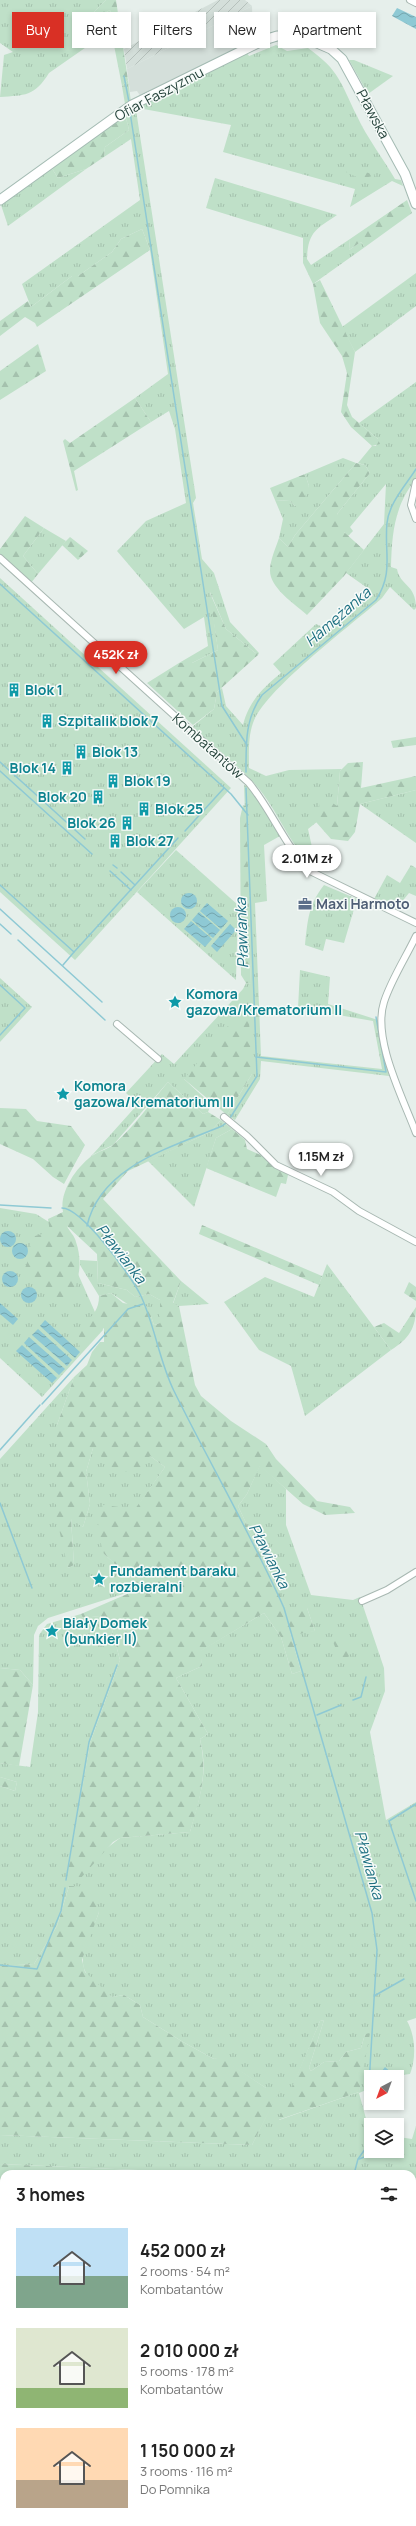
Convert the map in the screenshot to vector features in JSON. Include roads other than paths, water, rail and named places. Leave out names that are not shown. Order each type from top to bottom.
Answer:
[{"type":"street","points":[[410,0],[416,3]]},
{"type":"street","name":"Ofiar Faszyzmu","points":[[0,200],[132,105],[264,40],[278,37]]},
{"type":"street","name":"Pławska","points":[[331,48],[348,68],[405,174],[416,204]]},
{"type":"street","points":[[416,482],[411,505],[416,519]]},
{"type":"street","name":"Kombatantów","points":[[0,558],[249,784],[264,802],[299,859],[310,870],[416,923]]},
{"type":"street","points":[[416,936],[384,1002],[382,1014],[383,1033],[390,1066],[416,1133]]},
{"type":"street","points":[[117,1024],[158,1059]]},
{"type":"street","points":[[224,1117],[247,1136],[276,1165],[333,1192],[359,1211],[416,1242]]},
{"type":"street","points":[[362,1601],[387,1590],[416,1572]]},
{"type":"water","points":[[397,8],[416,17],[416,29],[392,16]]},
{"type":"water","points":[[189,893],[195,895],[197,901],[195,907],[189,909],[183,907],[181,901],[183,895]]},
{"type":"water","points":[[207,903],[228,921],[221,929],[200,911]]},
{"type":"water","points":[[178,907],[184,909],[186,915],[184,921],[178,923],[172,921],[170,915],[172,909]]},
{"type":"water","points":[[199,912],[220,930],[213,938],[192,920]]},
{"type":"water","points":[[191,921],[212,939],[205,947],[184,929]]},
{"type":"water","points":[[230,924],[236,930],[217,952],[211,946]]},
{"type":"water","points":[[8,1231],[14,1233],[16,1239],[14,1245],[8,1247],[2,1245],[0,1239],[2,1233]]},
{"type":"water","points":[[20,1243],[26,1245],[28,1251],[26,1257],[20,1259],[14,1257],[12,1251],[14,1245]]},
{"type":"water","points":[[7,1271],[13,1271],[18,1276],[16,1285],[13,1287],[7,1287],[2,1282],[2,1276]]},
{"type":"water","points":[[26,1287],[32,1287],[37,1292],[35,1301],[32,1303],[26,1303],[21,1298],[21,1292]]},
{"type":"water","points":[[0,1303],[18,1319],[13,1325],[0,1314]]},
{"type":"water","points":[[45,1320],[80,1352],[75,1358],[40,1326]]},
{"type":"water","points":[[38,1329],[72,1360],[67,1366],[32,1335]]},
{"type":"water","points":[[29,1337],[65,1369],[59,1375],[24,1343]]},
{"type":"water","points":[[22,1345],[57,1378],[52,1383],[16,1351]]},
{"type":"waterway","points":[[124,76],[129,102]]},
{"type":"waterway","points":[[130,112],[222,706],[247,745]]},
{"type":"waterway","name":"Hamężanka","points":[[246,772],[249,722],[256,704],[262,695],[376,600],[382,590],[387,571],[386,534],[388,516],[398,494],[416,469]]},
{"type":"waterway","points":[[0,584],[231,794],[248,815]]},
{"type":"waterway","points":[[0,762],[85,839]]},
{"type":"waterway","points":[[0,771],[92,854]]},
{"type":"waterway","points":[[185,831],[224,788]]},
{"type":"waterway","name":"Pławianka","points":[[230,1118],[257,1076],[246,788]]},
{"type":"waterway","points":[[0,885],[74,952],[178,838]]},
{"type":"waterway","points":[[113,865],[117,868]]},
{"type":"waterway","points":[[110,871],[131,890]]},
{"type":"waterway","points":[[121,872],[135,885]]},
{"type":"waterway","points":[[0,909],[102,1002]]},
{"type":"waterway","points":[[0,924],[11,934]]},
{"type":"waterway","points":[[18,940],[105,1020]]},
{"type":"waterway","points":[[63,965],[74,952]]},
{"type":"waterway","points":[[0,985],[25,1008],[0,1035]]},
{"type":"waterway","points":[[256,1057],[386,1072],[376,1017]]},
{"type":"waterway","name":"Pławianka","points":[[87,1226],[94,1205],[107,1188],[122,1174],[141,1161],[161,1151],[226,1123]]},
{"type":"waterway","points":[[0,1205],[51,1208]]},
{"type":"waterway","name":"Pławianka","points":[[62,1208],[71,1211],[93,1230],[117,1259],[140,1294],[150,1318],[164,1368],[174,1391],[258,1553],[284,1608],[372,1913],[377,1950],[370,2070]]},
{"type":"waterway","points":[[42,1404],[128,1309],[143,1304]]},
{"type":"waterway","points":[[0,1450],[40,1405]]},
{"type":"waterway","points":[[0,1503],[32,1588]]},
{"type":"waterway","points":[[66,1880],[89,1742],[117,1665]]},
{"type":"waterway","points":[[353,1700],[361,1697],[366,1677]]},
{"type":"waterway","points":[[317,1715],[341,1705]]},
{"type":"waterway","points":[[416,1804],[389,1821],[416,1901]]},
{"type":"waterway","points":[[0,1965],[37,1969],[61,1911],[65,1888]]},
{"type":"waterway","points":[[374,1996],[404,1979]]},
{"type":"waterway","name":"Pławianka","points":[[355,2170],[358,2159],[364,2151]]},
{"type":"waterway","points":[[359,2159],[364,2157]]},
{"type":"place","name":"Blok 1","points":[[14,690]]},
{"type":"place","name":"Szpitalik blok 7","points":[[47,721]]},
{"type":"place","name":"Blok 13","points":[[81,752]]},
{"type":"place","name":"Blok 14","points":[[67,768]]},
{"type":"place","name":"Blok 19","points":[[113,781]]},
{"type":"place","name":"Blok 20","points":[[98,797]]},
{"type":"place","name":"Blok 25","points":[[144,809]]},
{"type":"place","name":"Blok 26","points":[[127,823]]},
{"type":"place","name":"Blok 27","points":[[115,841]]},
{"type":"place","name":"Maxi Harmoto","points":[[305,904]]},
{"type":"place","name":"Komora gazowa/Krematorium II","points":[[175,1002]]},
{"type":"place","name":"Komora gazowa/Krematorium III","points":[[63,1094]]},
{"type":"place","name":"Fundament baraku rozbieralni","points":[[99,1579]]},
{"type":"place","name":"Biały Domek (bunkier II)","points":[[52,1631]]}]
